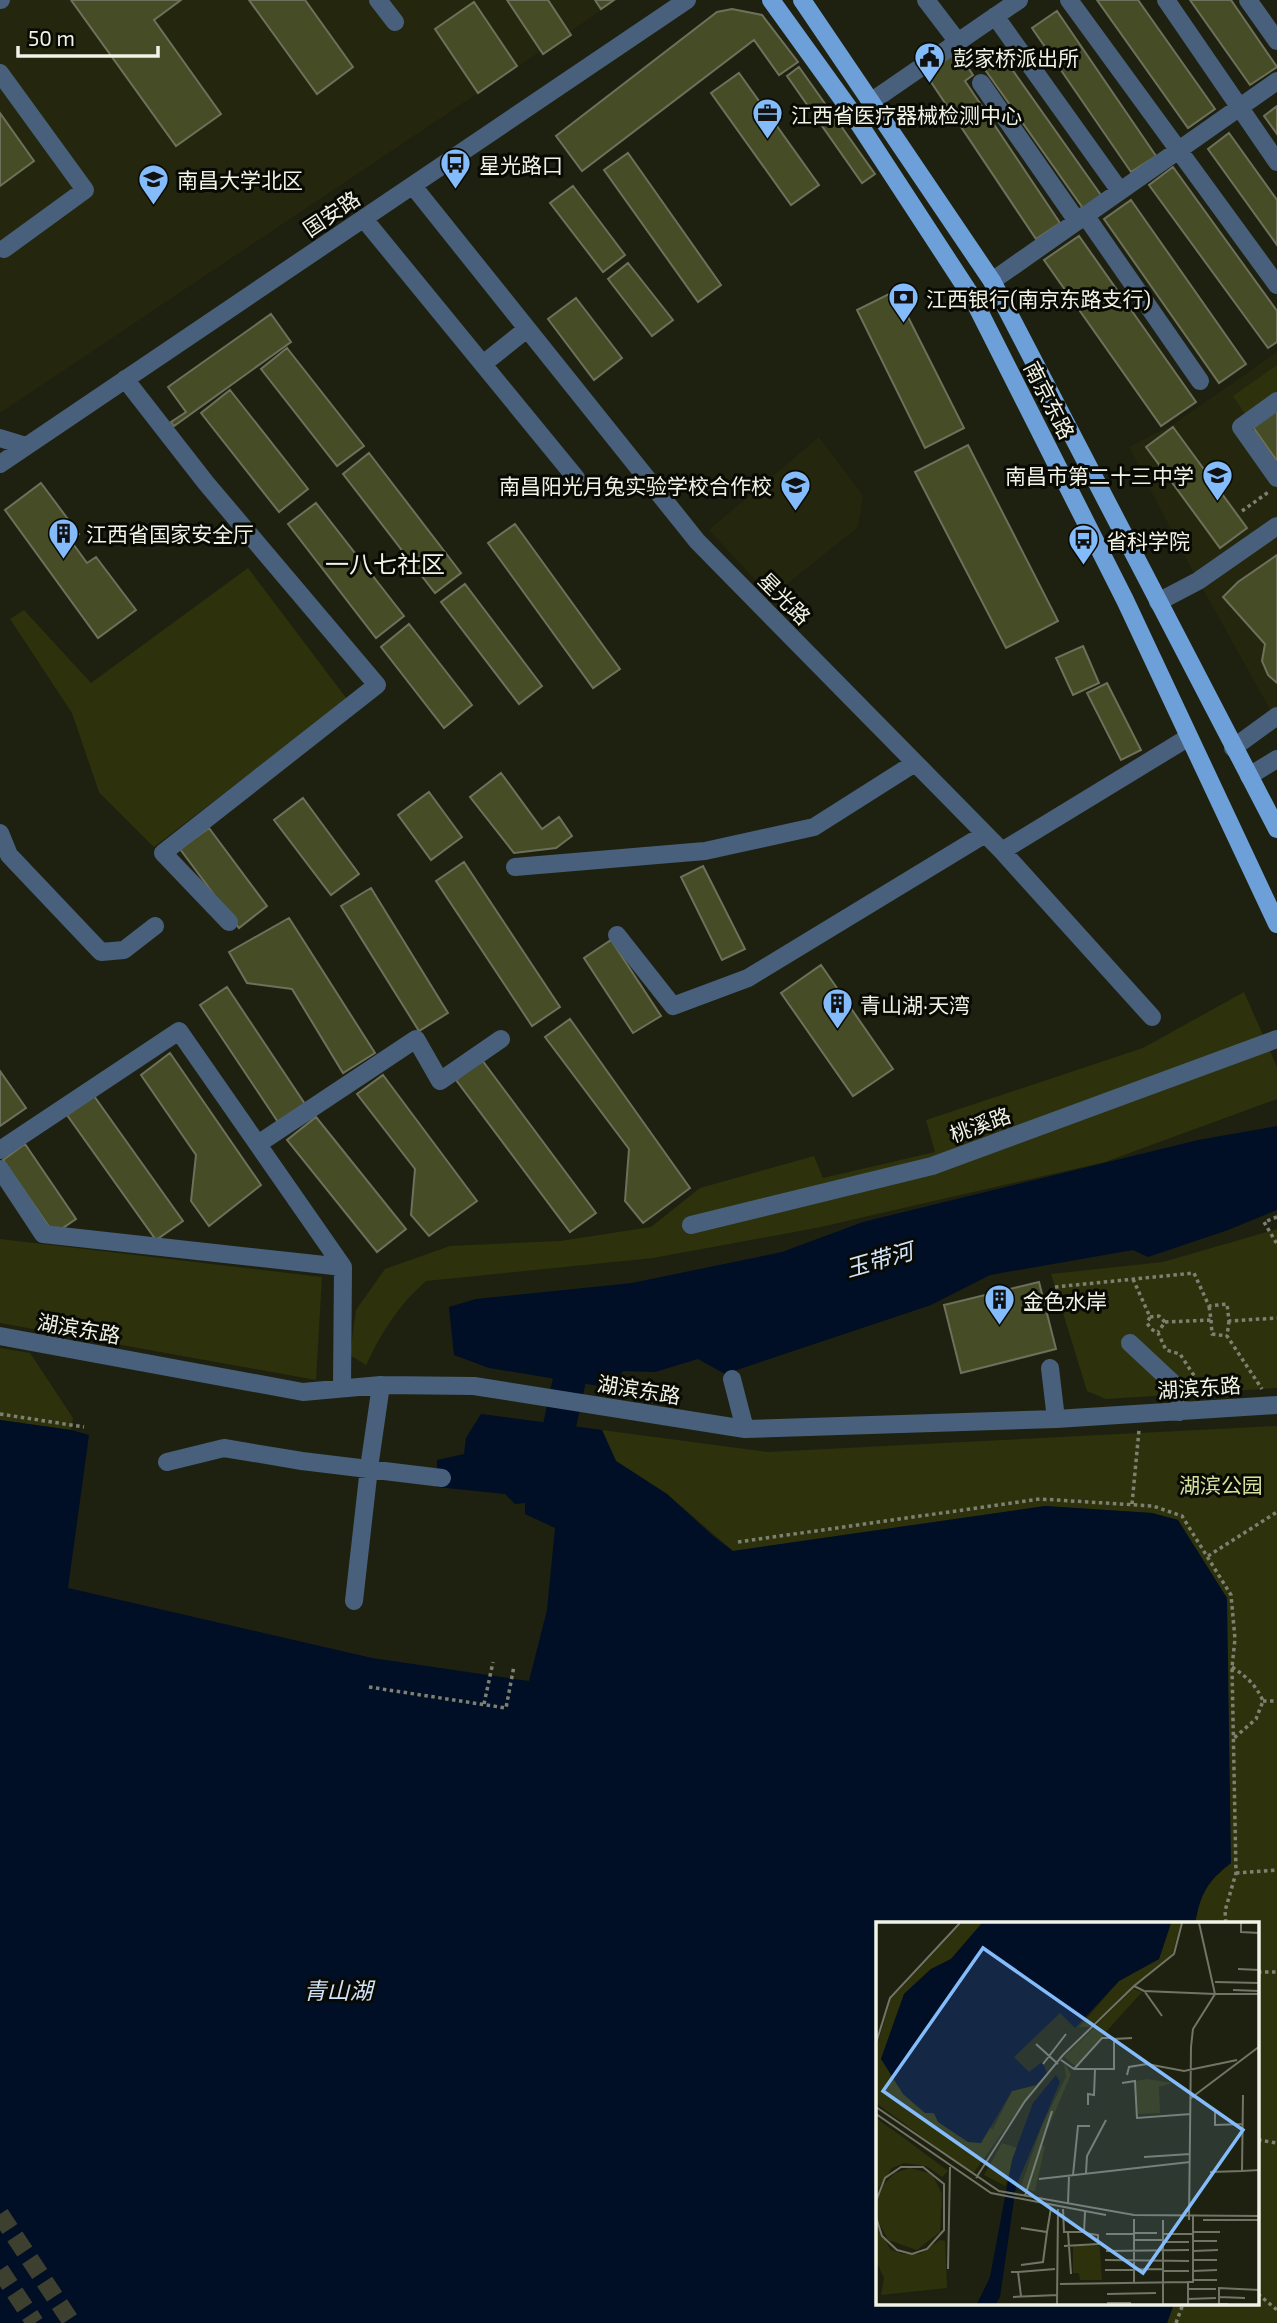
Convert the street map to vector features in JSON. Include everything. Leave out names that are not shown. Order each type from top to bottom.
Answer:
[{"type":"main road","name":"南京东路","points":[[771,0],[848,107],[972,296],[1125,600],[1277,924]]},
{"type":"main road","name":"南京东路","points":[[802,0],[992,281],[1276,826]]},
{"type":"street","points":[[378,0],[395,22]]},
{"type":"street","name":"国安路","points":[[0,464],[687,0]]},
{"type":"street","points":[[926,0],[958,42]]},
{"type":"street","points":[[1069,0],[1277,285]]},
{"type":"street","points":[[1166,0],[1277,162]]},
{"type":"street","points":[[1248,0],[1277,41]]},
{"type":"street","points":[[872,101],[1004,7],[1120,191]]},
{"type":"street","points":[[0,73],[85,190],[4,248]]},
{"type":"street","points":[[992,281],[1277,81]]},
{"type":"street","points":[[981,83],[1200,381]]},
{"type":"street","name":"星光路","points":[[413,186],[696,541],[1002,851],[1152,1017]]},
{"type":"street","points":[[364,219],[576,478]]},
{"type":"street","points":[[482,364],[527,328]]},
{"type":"street","points":[[125,379],[206,483],[377,685],[163,853],[229,922]]},
{"type":"street","points":[[1277,401],[1241,427],[1277,478]]},
{"type":"street","points":[[0,438],[26,446]]},
{"type":"street","points":[[1157,602],[1198,581],[1277,526]]},
{"type":"street","points":[[1233,748],[1277,716]]},
{"type":"street","points":[[1002,851],[1189,737]]},
{"type":"street","points":[[1249,776],[1277,759]]},
{"type":"street","points":[[515,867],[705,851],[814,827],[915,763]]},
{"type":"street","points":[[0,833],[9,855],[101,952],[124,950],[155,926]]},
{"type":"street","points":[[617,934],[673,1006],[748,978],[985,834]]},
{"type":"street","points":[[0,1150],[179,1031],[342,1267],[342,1388]]},
{"type":"street","points":[[258,1144],[416,1040],[440,1082],[501,1039]]},
{"type":"street","name":"桃溪路","points":[[691,1225],[932,1166],[1277,1039]]},
{"type":"street","points":[[0,1169],[43,1234],[342,1267]]},
{"type":"street","name":"湖滨东路","points":[[0,1336],[303,1392],[381,1385],[474,1386],[745,1429],[1056,1419],[1180,1412],[1273,1397]]},
{"type":"street","points":[[1130,1343],[1175,1385],[1180,1412]]},
{"type":"street","points":[[1050,1368],[1056,1419]]},
{"type":"street","points":[[732,1379],[745,1429]]},
{"type":"street","points":[[354,1601],[381,1385]]},
{"type":"street","points":[[167,1462],[224,1448],[302,1461],[442,1478]]},
{"type":"path","points":[[1242,511],[1277,486]]},
{"type":"path","points":[[1277,1217],[1264,1222],[1277,1244]]},
{"type":"path","points":[[1055,1287],[1194,1273],[1209,1306],[1212,1334],[1227,1336]]},
{"type":"path","points":[[1133,1279],[1150,1317]]},
{"type":"path","points":[[1209,1306],[1227,1304],[1227,1336],[1262,1389],[1273,1397]]},
{"type":"path","points":[[1150,1317],[1159,1316],[1165,1322],[1211,1320]]},
{"type":"path","points":[[1150,1317],[1147,1323],[1158,1333],[1166,1350],[1180,1354],[1206,1393]]},
{"type":"path","points":[[1229,1321],[1277,1318]]},
{"type":"path","points":[[1158,1333],[1165,1322]]},
{"type":"path","points":[[0,1414],[84,1427]]},
{"type":"path","points":[[1132,1504],[1140,1414]]},
{"type":"path","points":[[738,1542],[1040,1499],[1153,1506],[1182,1516],[1231,1595],[1235,1639],[1232,1667],[1236,1873],[1225,1911],[1226,1922]]},
{"type":"path","points":[[1208,1557],[1277,1511]]},
{"type":"path","points":[[484,1704],[493,1662]]},
{"type":"path","points":[[369,1687],[506,1708],[514,1666]]},
{"type":"path","points":[[1232,1667],[1257,1687],[1263,1701],[1256,1719],[1233,1739]]},
{"type":"path","points":[[1263,1701],[1277,1701]]},
{"type":"path","points":[[1236,1873],[1277,1870]]},
{"type":"path","points":[[1260,2296],[1277,2310]]},
{"type":"path","points":[[1176,2323],[1182,2306]]},
{"type":"shaded area","name":"南昌大学北区","points":[[0,0],[617,0],[0,413]]},
{"type":"shaded area","name":"南昌市第二十三中学","points":[[1277,352],[1277,722],[1185,557],[1129,447],[1174,424]]},
{"type":"shaded area","name":"南昌阳光月兔实验学校合作校","points":[[819,437],[863,496],[858,527],[771,597],[709,530]]},
{"type":"green space","points":[[1277,365],[1277,393],[1246,415],[1233,396]]},
{"type":"green space","points":[[248,568],[347,699],[154,847],[99,792],[72,713],[10,619],[24,610],[91,683]]},
{"type":"green space","points":[[1244,992],[1277,1067],[1277,1099],[1105,1162],[816,1228],[653,1258],[426,1281],[407,1299],[391,1320],[366,1365],[350,1355],[356,1310],[385,1269],[450,1246],[560,1241],[651,1227],[700,1188],[814,1156],[823,1178],[935,1152],[926,1120],[1143,1048]]},
{"type":"green space","points":[[1277,1229],[1277,1388],[1106,1399],[1087,1391],[1051,1274],[1163,1262]]},
{"type":"green space","points":[[0,1239],[322,1277],[316,1380],[0,1323]]},
{"type":"green space","points":[[0,1348],[30,1353],[73,1418],[71,1430],[0,1420]]},
{"type":"green space","name":"湖滨公园","points":[[1277,1426],[1277,2323],[1167,2323],[1173,2306],[1260,2306],[1260,1922],[1195,1922],[1199,1903],[1211,1880],[1178,1520],[1152,1513],[1045,1506],[733,1551],[667,1494],[616,1461],[602,1430],[768,1452]]},
{"type":"water","points":[[1277,1126],[1277,1210],[1148,1257],[1133,1250],[990,1275],[931,1305],[725,1374],[698,1359],[655,1372],[623,1371],[611,1388],[489,1368],[454,1355],[449,1307],[476,1299],[632,1283],[782,1252],[863,1222],[1198,1140]]},
{"type":"water","name":"青山湖","points":[[481,1414],[602,1430],[616,1461],[667,1494],[733,1551],[1045,1506],[1152,1513],[1178,1520],[1227,1598],[1231,1863],[1206,1889],[1196,1922],[876,1922],[876,2306],[1173,2306],[1167,2323],[0,2323],[0,1420],[89,1435],[68,1588],[372,1658],[529,1681],[547,1610],[555,1528],[525,1514],[525,1503],[515,1504],[505,1494],[437,1487],[437,1460],[464,1454],[466,1438]]},
{"type":"building","points":[[71,0],[181,0],[154,20],[221,114],[176,146]]},
{"type":"building","points":[[249,0],[305,0],[353,67],[317,94]]},
{"type":"building","points":[[507,0],[548,0],[571,35],[543,54]]},
{"type":"building","points":[[595,0],[614,0],[601,9]]},
{"type":"building","points":[[1097,0],[1138,0],[1215,109],[1188,128]]},
{"type":"building","points":[[1190,0],[1231,0],[1277,67],[1250,85]]},
{"type":"building","points":[[474,2],[517,66],[478,93],[435,29]]},
{"type":"building","points":[[732,9],[762,15],[798,62],[779,75],[754,40],[582,171],[556,136],[717,12]]},
{"type":"building","points":[[1057,11],[1156,156],[1131,172],[1032,28]]},
{"type":"building","points":[[956,49],[973,75],[965,81],[1060,223],[1036,239],[923,70]]},
{"type":"building","points":[[999,51],[1103,198],[1085,211],[981,64]]},
{"type":"building","points":[[799,67],[875,174],[862,183],[787,76]]},
{"type":"building","points":[[739,73],[819,185],[791,205],[711,93]]},
{"type":"building","points":[[1277,106],[1277,134],[1264,116]]},
{"type":"building","points":[[0,113],[34,161],[0,186]]},
{"type":"building","points":[[1229,133],[1277,200],[1277,245],[1208,149]]},
{"type":"building","points":[[628,153],[721,285],[698,302],[604,170]]},
{"type":"building","points":[[1173,167],[1277,311],[1277,342],[1268,348],[1149,185]]},
{"type":"building","points":[[573,186],[625,255],[603,272],[550,203]]},
{"type":"building","points":[[1131,200],[1246,364],[1219,383],[1104,219]]},
{"type":"building","points":[[1079,236],[1196,402],[1161,426],[1044,260]]},
{"type":"building","points":[[628,263],[673,320],[652,336],[608,279]]},
{"type":"building","points":[[895,291],[964,428],[925,448],[857,310]]},
{"type":"building","points":[[576,298],[622,358],[594,380],[548,319]]},
{"type":"building","points":[[271,314],[291,342],[174,426],[171,422],[186,412],[168,387]]},
{"type":"building","points":[[287,348],[364,446],[337,466],[261,369]]},
{"type":"building","points":[[230,390],[308,489],[279,512],[201,413]]},
{"type":"building","points":[[1277,410],[1277,461],[1253,427]]},
{"type":"building","points":[[1173,427],[1247,528],[1220,548],[1146,447]]},
{"type":"building","points":[[968,445],[1058,621],[1006,648],[915,472]]},
{"type":"building","points":[[369,453],[461,573],[435,593],[343,474]]},
{"type":"building","name":"江西省国家安全厅","points":[[41,483],[79,534],[71,541],[87,563],[96,557],[136,610],[98,638],[5,510]]},
{"type":"building","points":[[316,503],[404,616],[376,638],[288,524]]},
{"type":"building","points":[[515,524],[620,669],[593,688],[488,543]]},
{"type":"building","points":[[1277,555],[1277,683],[1268,675],[1262,661],[1265,644],[1223,597],[1238,582]]},
{"type":"building","points":[[465,584],[542,686],[519,704],[441,602]]},
{"type":"building","points":[[409,624],[472,705],[444,728],[381,647]]},
{"type":"building","points":[[1083,646],[1099,683],[1073,695],[1056,658]]},
{"type":"building","points":[[1107,683],[1141,750],[1121,760],[1087,693]]},
{"type":"building","points":[[501,773],[542,829],[559,817],[572,836],[556,848],[514,853],[470,797]]},
{"type":"building","points":[[429,792],[462,837],[431,860],[398,815]]},
{"type":"building","points":[[303,798],[359,874],[331,895],[274,820]]},
{"type":"building","points":[[209,828],[267,906],[239,928],[180,849]]},
{"type":"building","points":[[464,862],[560,1007],[532,1026],[436,881]]},
{"type":"building","points":[[703,866],[745,949],[722,960],[681,877]]},
{"type":"building","points":[[371,888],[448,1013],[419,1031],[341,906]]},
{"type":"building","points":[[289,918],[375,1053],[343,1073],[292,989],[247,983],[229,952]]},
{"type":"building","points":[[611,940],[661,1016],[633,1033],[584,958]]},
{"type":"building","name":"青山湖·天湾","points":[[821,965],[893,1069],[853,1096],[781,993]]},
{"type":"building","points":[[227,987],[305,1104],[278,1122],[200,1005]]},
{"type":"building","points":[[570,1019],[690,1188],[643,1223],[625,1201],[629,1149],[545,1037]]},
{"type":"building","points":[[170,1053],[261,1185],[209,1226],[191,1201],[196,1155],[141,1075]]},
{"type":"building","points":[[482,1060],[596,1213],[570,1232],[456,1080]]},
{"type":"building","points":[[0,1071],[26,1108],[0,1126]]},
{"type":"building","points":[[383,1075],[477,1201],[429,1236],[411,1215],[415,1169],[357,1094]]},
{"type":"building","points":[[94,1096],[183,1221],[156,1240],[67,1115]]},
{"type":"building","points":[[316,1117],[406,1229],[377,1252],[287,1140]]},
{"type":"building","points":[[25,1144],[76,1219],[54,1234],[3,1160]]},
{"type":"building","name":"金色水岸","points":[[1039,1282],[1056,1349],[961,1373],[944,1305]]},
{"type":"waterway","name":"玉带河","points":[[556,1442],[577,1345],[585,1343]]},
{"type":"tunnel","points":[[0,2214],[72,2323]]},
{"type":"tunnel","points":[[0,2270],[35,2323]]},
{"type":"place","name":"彭家桥派出所","points":[[930,84]]},
{"type":"place","name":"江西省医疗器械检测中心","points":[[768,141]]},
{"type":"place","name":"星光路口","points":[[456,191]]},
{"type":"place","name":"南昌大学北区","points":[[154,206]]},
{"type":"place","name":"江西银行(南京东路支行)","points":[[903,325]]},
{"type":"place","name":"南昌市第二十三中学","points":[[1217,502]]},
{"type":"place","name":"南昌阳光月兔实验学校合作校","points":[[795,512]]},
{"type":"place","name":"江西省国家安全厅","points":[[63,560]]},
{"type":"place","name":"省科学院","points":[[1083,567]]},
{"type":"place","name":"青山湖·天湾","points":[[837,1031]]},
{"type":"place","name":"金色水岸","points":[[1000,1327]]},
{"type":"district","name":"一八七社区","points":[[385,563]]}]
